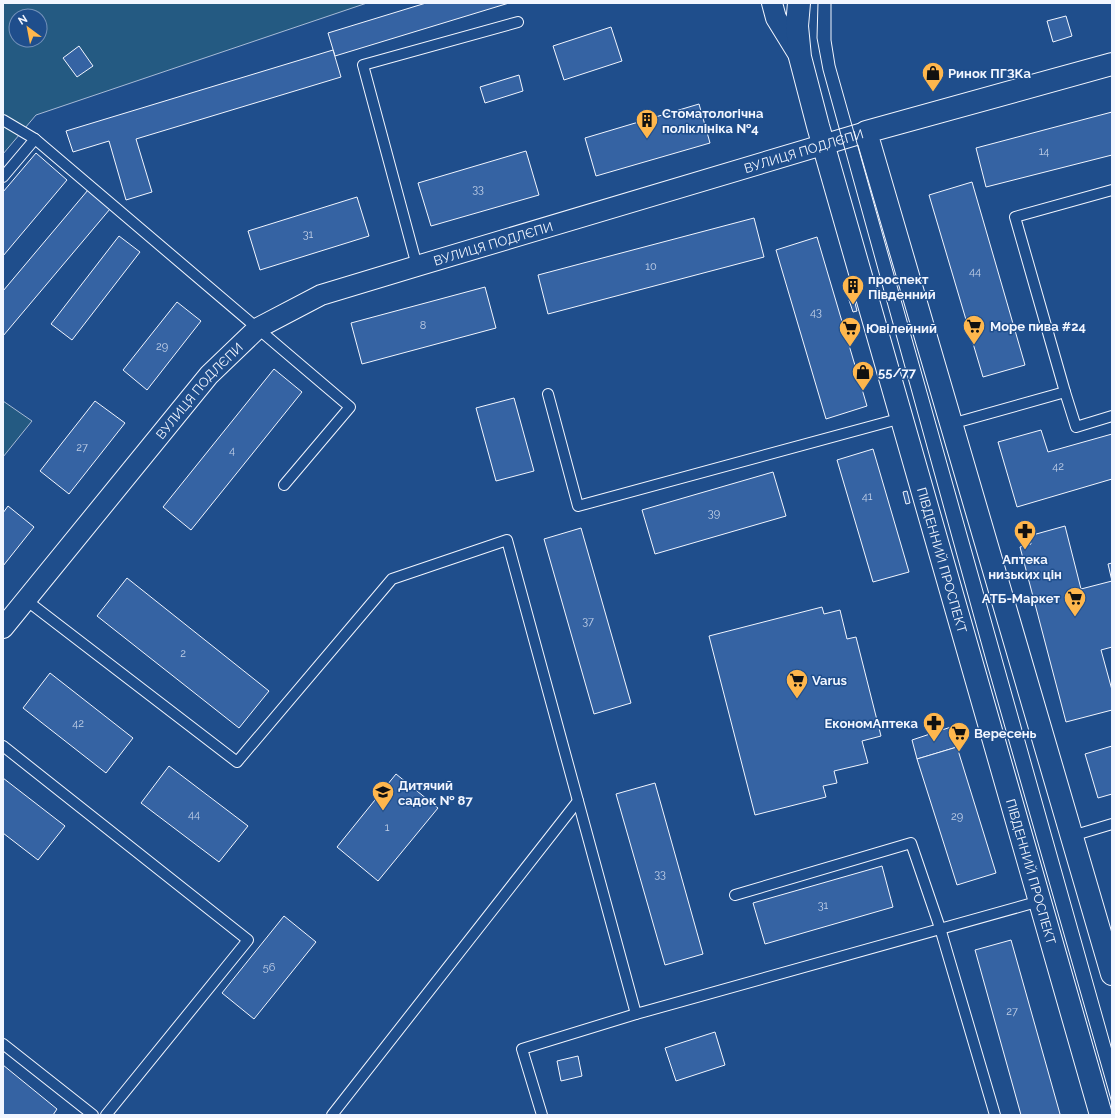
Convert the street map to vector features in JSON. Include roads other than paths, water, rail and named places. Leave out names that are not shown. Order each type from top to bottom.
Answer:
[{"type":"main road","name":"ПІВДЕННИЙ ПРОСПЕКТ","points":[[799,3],[797,26],[800,57],[823,145],[1101,1115]]},
{"type":"main road","name":"ВУЛИЦЯ ПОДЛЄПИ","points":[[866,132],[1112,64]]},
{"type":"main road","points":[[866,132],[1112,974]]},
{"type":"street","points":[[772,3],[776,18],[800,57]]},
{"type":"street","name":"ВУЛИЦЯ ПОДЛЄПИ","points":[[3,628],[209,376],[258,328],[321,296],[866,132]]},
{"type":"lane","points":[[417,266],[363,65],[518,22]]},
{"type":"lane","points":[[3,120],[34,139],[350,407],[284,485]]},
{"type":"lane","points":[[3,177],[34,139]]},
{"type":"lane","points":[[1112,190],[1015,217],[1076,426],[1112,416]]},
{"type":"lane","points":[[951,424],[1065,392]]},
{"type":"lane","points":[[548,394],[578,506],[902,418]]},
{"type":"lane","points":[[26,600],[237,762],[392,579],[507,540],[636,1014]]},
{"type":"lane","points":[[3,746],[248,940],[106,1115]]},
{"type":"lane","points":[[332,1115],[578,801]]},
{"type":"lane","points":[[1072,836],[1112,824]]},
{"type":"lane","points":[[735,895],[912,843],[940,928],[995,1115]]},
{"type":"lane","points":[[542,1115],[522,1049],[636,1014],[1040,901]]},
{"type":"lane","points":[[3,1044],[93,1115]]},
{"type":"tram line","points":[[818,3],[817,38],[823,70],[987,664],[1112,1103]]},
{"type":"tram line","points":[[831,3],[831,40],[835,65],[1112,1050]]},
{"type":"place","name":"Ринок ПГЗКа","points":[[933,92]]},
{"type":"place","name":"Стоматологічна поліклініка №4","points":[[647,140]]},
{"type":"place","name":"проспект Південний","points":[[853,306]]},
{"type":"place","name":"Море пива #24","points":[[974,346]]},
{"type":"place","name":"Ювілейний","points":[[850,348]]},
{"type":"place","name":"55/77","points":[[863,392]]},
{"type":"place","name":"Аптека низьких цін","points":[[1025,550]]},
{"type":"place","name":"АТБ-Маркет","points":[[1075,618]]},
{"type":"place","name":"Varus","points":[[797,700]]},
{"type":"place","name":"ЕкономАптека","points":[[934,742]]},
{"type":"place","name":"Вересень","points":[[959,752]]},
{"type":"place","name":"Дитячий садок № 87","points":[[383,812]]}]
